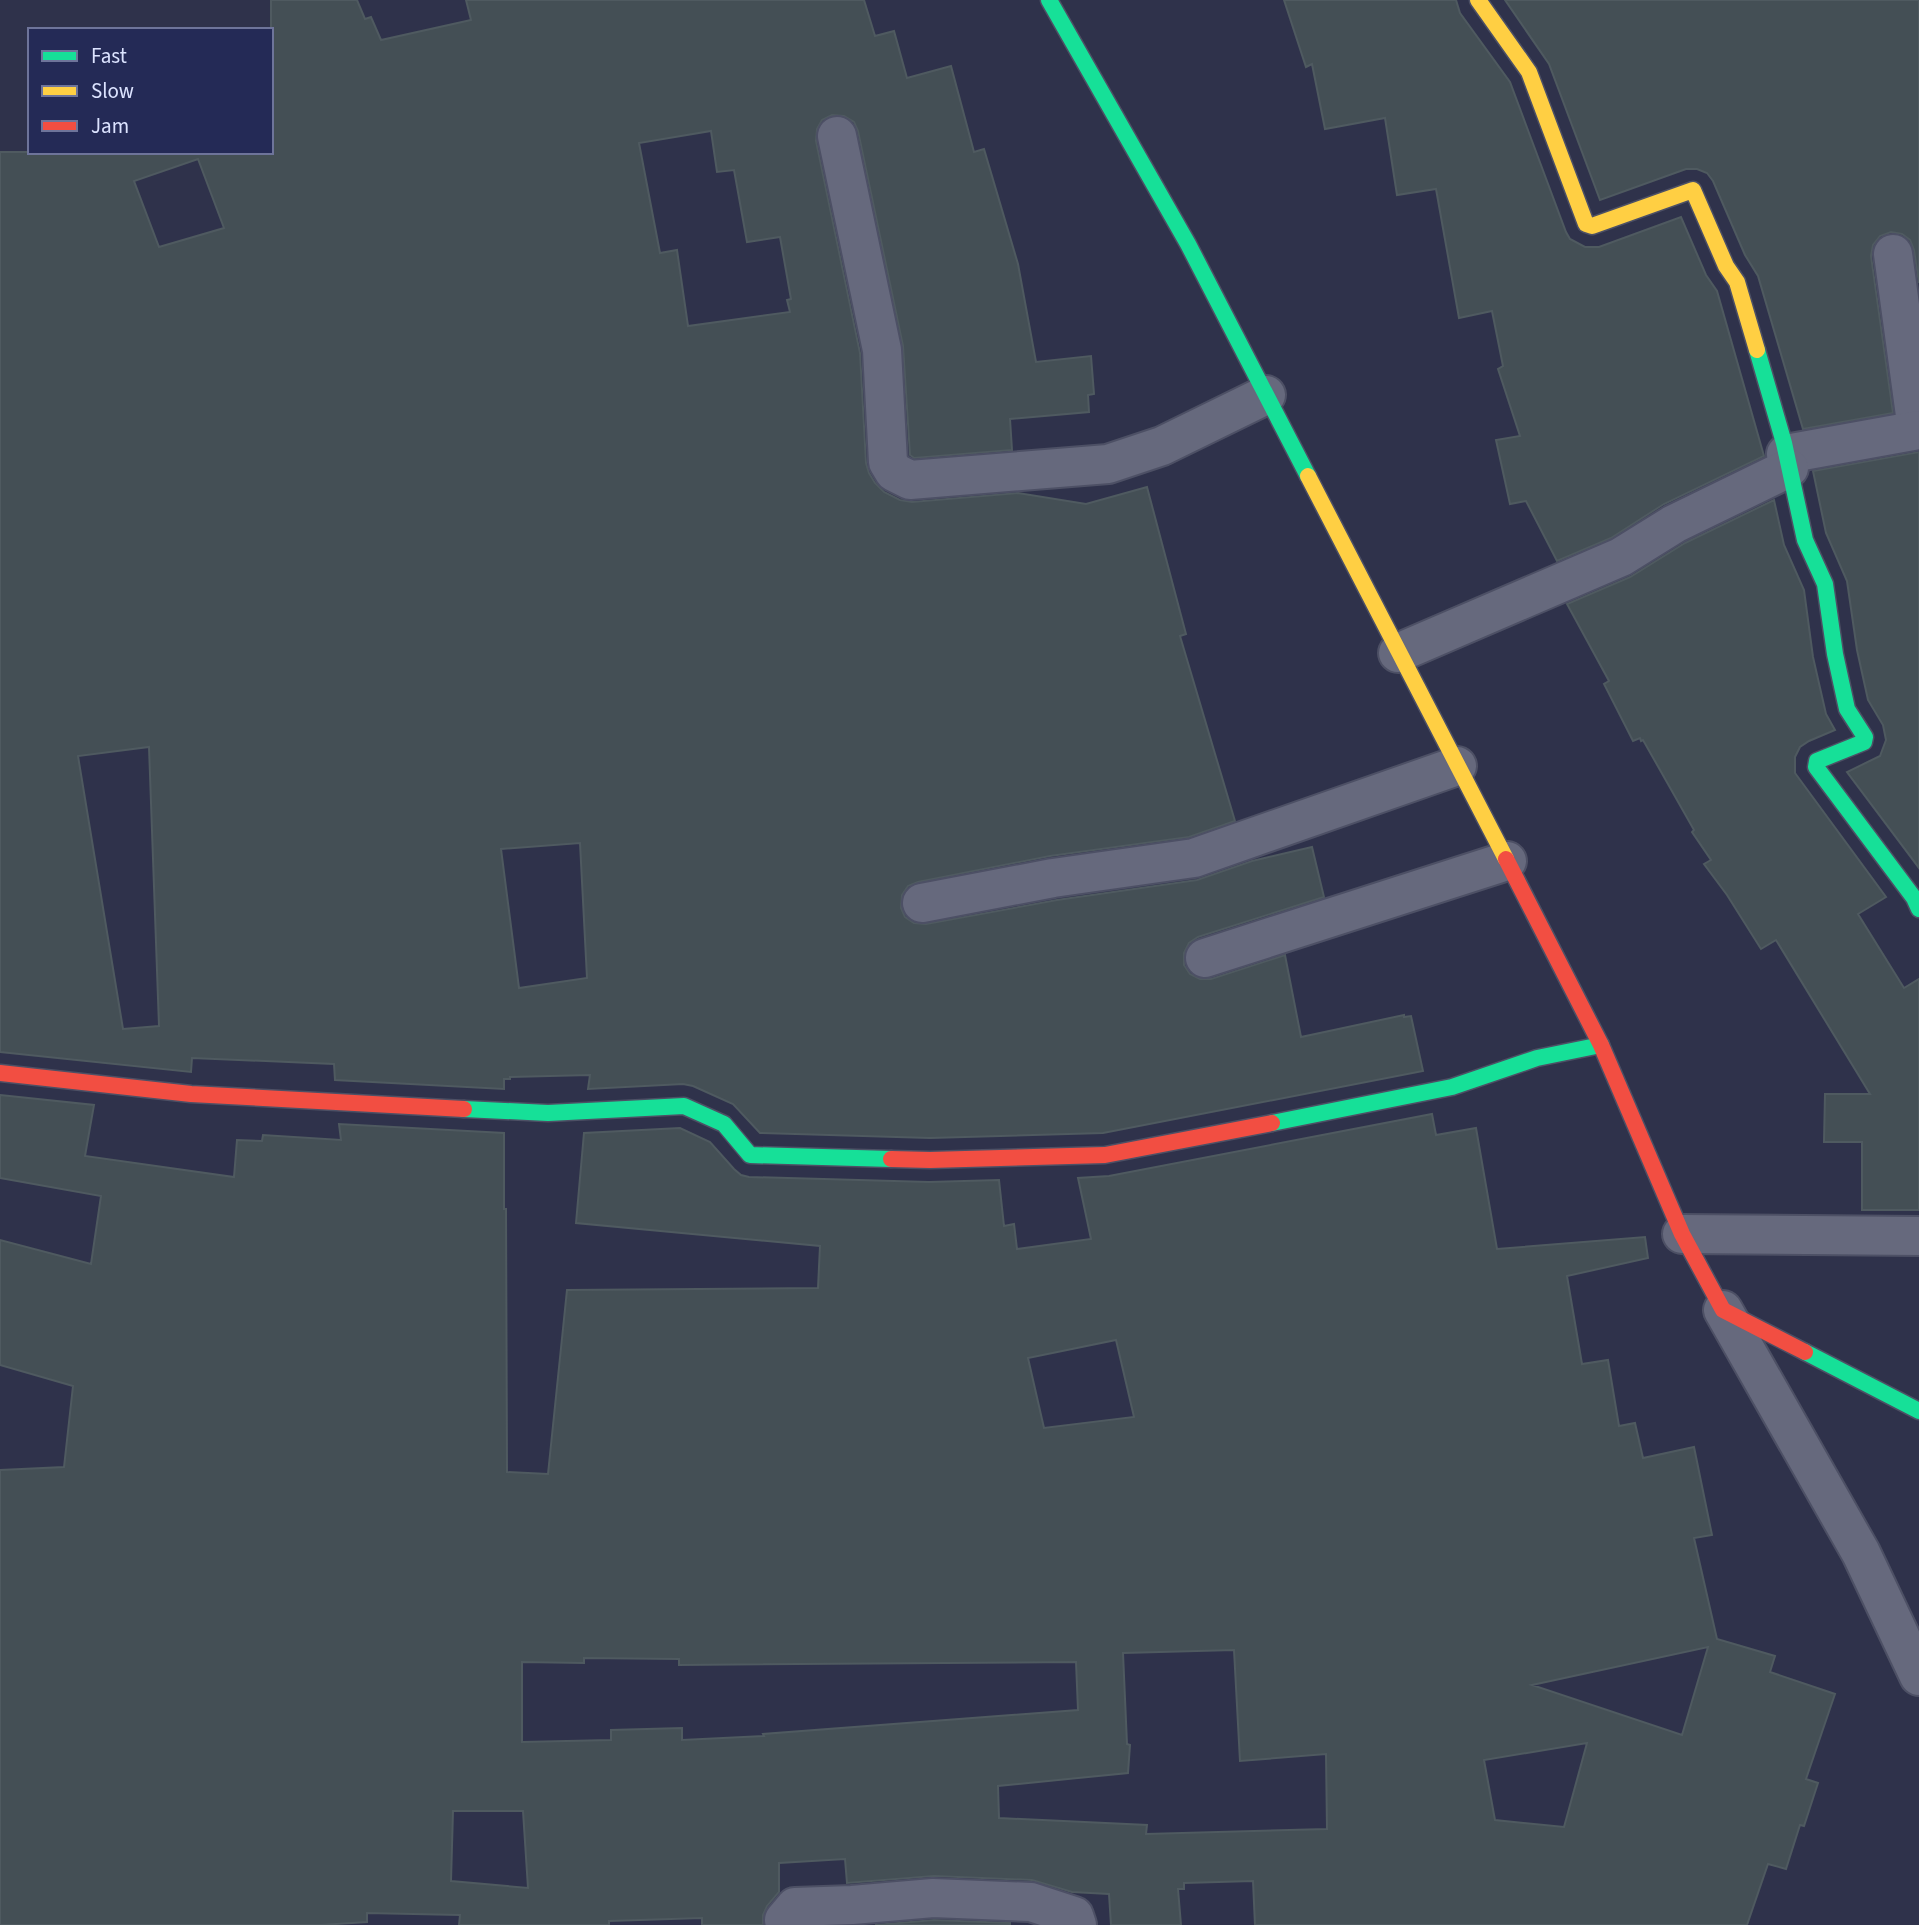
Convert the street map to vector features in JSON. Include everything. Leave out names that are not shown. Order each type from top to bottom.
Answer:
[{"type":"street","points":[[1049,0],[1188,244],[1601,1045],[1682,1234],[1861,1553],[1919,1676]]},
{"type":"street","points":[[1478,0],[1529,72],[1586,224],[1592,226],[1693,190],[1726,266],[1737,282],[1788,461],[1805,540],[1825,584],[1835,654],[1847,709],[1865,737],[1864,742],[1817,761],[1816,767],[1914,898],[1919,909]]},
{"type":"street","points":[[837,136],[882,350],[888,462],[894,472],[910,481],[1108,464],[1162,446],[1266,395]]},
{"type":"street","points":[[1398,653],[1621,557],[1674,524],[1788,461],[1918,430],[1893,254]]},
{"type":"street","points":[[922,903],[1053,878],[1194,858],[1458,766]]},
{"type":"street","points":[[1205,958],[1507,862]]},
{"type":"street","points":[[0,1073],[191,1094],[548,1113],[684,1106],[723,1124],[750,1155],[930,1160],[1105,1155],[1439,1090],[1537,1059],[1601,1045]]},
{"type":"street","points":[[1682,1234],[1919,1236]]},
{"type":"street","points":[[1723,1310],[1919,1411]]},
{"type":"street","points":[[784,1920],[795,1907],[933,1898],[1031,1902],[1074,1916],[1077,1925]]},
{"type":"building","points":[[271,0],[357,0],[365,19],[371,17],[381,40],[471,20],[466,0],[864,0],[875,36],[894,31],[907,78],[951,66],[974,152],[984,149],[1018,264],[1036,362],[1091,356],[1094,394],[1088,395],[1089,412],[1010,419],[1012,450],[914,458],[910,455],[903,346],[858,131],[854,122],[844,116],[832,115],[822,120],[817,129],[816,141],[860,353],[866,463],[869,473],[884,492],[900,500],[912,502],[1018,493],[1086,504],[1147,487],[1186,634],[1180,636],[1235,821],[1189,837],[1050,856],[918,882],[908,886],[902,895],[901,908],[905,917],[914,923],[926,924],[1057,900],[1197,880],[1252,861],[1312,847],[1324,897],[1198,937],[1189,943],[1184,953],[1184,965],[1190,974],[1200,979],[1211,979],[1285,955],[1301,1037],[1404,1015],[1411,1016],[1423,1071],[1103,1133],[930,1138],[760,1133],[733,1104],[693,1086],[683,1084],[588,1089],[590,1075],[510,1077],[504,1079],[504,1089],[335,1080],[334,1064],[192,1058],[191,1072],[0,1052],[0,152],[273,154]],"holes":[[[711,131],[717,172],[734,170],[747,242],[780,237],[791,299],[787,300],[790,312],[688,326],[677,250],[660,253],[639,143]],[[198,159],[224,228],[159,247],[134,181]],[[149,747],[159,1026],[123,1029],[78,756]],[[580,843],[587,978],[519,988],[501,849]]]},
{"type":"building","points":[[1284,0],[1456,0],[1460,13],[1510,82],[1570,239],[1585,247],[1599,247],[1681,217],[1706,275],[1717,291],[1764,456],[1664,504],[1611,538],[1557,561],[1526,501],[1510,504],[1496,440],[1520,436],[1498,369],[1503,366],[1492,311],[1459,318],[1436,189],[1397,195],[1385,118],[1325,129],[1312,64],[1306,67]]},
{"type":"building","points":[[1505,0],[1919,0],[1919,283],[1914,250],[1910,240],[1902,234],[1891,232],[1880,236],[1873,245],[1871,256],[1893,413],[1803,429],[1758,276],[1745,255],[1713,181],[1707,173],[1686,169],[1600,200],[1549,64]]},
{"type":"building","points":[[1919,452],[1919,868],[1847,772],[1880,756],[1886,740],[1883,725],[1868,700],[1857,650],[1847,581],[1826,533],[1813,471]]},
{"type":"building","points":[[1774,500],[1784,545],[1804,590],[1813,657],[1826,714],[1835,730],[1800,747],[1795,757],[1795,773],[1886,897],[1858,914],[1904,988],[1919,979],[1919,1210],[1862,1210],[1862,1142],[1824,1142],[1825,1094],[1870,1094],[1776,940],[1761,949],[1704,864],[1711,860],[1692,832],[1694,830],[1643,740],[1640,738],[1633,741],[1604,684],[1609,681],[1567,604],[1630,577],[1685,543]]},
{"type":"building","points":[[0,1095],[94,1105],[85,1156],[234,1177],[237,1140],[262,1141],[263,1135],[341,1140],[339,1124],[504,1133],[507,1472],[548,1474],[567,1290],[818,1288],[820,1246],[576,1223],[584,1133],[680,1128],[710,1142],[734,1169],[749,1177],[929,1182],[999,1180],[1004,1226],[1014,1224],[1017,1249],[1091,1239],[1078,1178],[1109,1176],[1432,1114],[1436,1135],[1476,1128],[1497,1249],[1645,1237],[1648,1258],[1567,1276],[1582,1364],[1608,1360],[1619,1426],[1635,1423],[1643,1458],[1694,1447],[1712,1535],[1694,1538],[1717,1639],[1775,1656],[1770,1672],[1835,1694],[1806,1779],[1818,1783],[1804,1826],[1800,1825],[1786,1869],[1768,1864],[1747,1925],[1255,1925],[1253,1881],[1184,1883],[1184,1889],[1178,1889],[1181,1925],[1111,1925],[1109,1894],[1072,1892],[1032,1880],[934,1876],[847,1883],[845,1859],[779,1863],[779,1892],[767,1906],[763,1925],[702,1925],[702,1918],[609,1921],[609,1925],[459,1925],[460,1915],[367,1913],[367,1922],[321,1925],[0,1925],[0,1470],[64,1467],[73,1386],[0,1365],[0,1240],[91,1264],[101,1196],[0,1178]],"holes":[[[1116,1340],[1134,1417],[1044,1428],[1028,1358]],[[1708,1647],[1682,1735],[1532,1685]],[[1234,1650],[1240,1761],[1326,1754],[1327,1829],[1146,1834],[1147,1825],[999,1818],[998,1786],[1128,1773],[1130,1745],[1127,1744],[1123,1653]],[[584,1658],[679,1659],[679,1665],[1076,1662],[1078,1710],[763,1734],[764,1736],[682,1740],[682,1728],[611,1730],[611,1740],[522,1742],[522,1662],[584,1663]],[[1587,1743],[1564,1827],[1495,1820],[1484,1760]],[[453,1811],[523,1811],[528,1888],[451,1881]]]},
{"type":"building","points":[[934,1920],[1010,1923],[1010,1925],[875,1925]]},
{"type":"traffic: fast","points":[[1049,0],[1188,244],[1308,476]]},
{"type":"traffic: fast","points":[[1757,350],[1784,443],[1805,540],[1825,584],[1835,654],[1847,709],[1865,737],[1864,742],[1817,761],[1816,767],[1914,898],[1919,909]]},
{"type":"traffic: fast","points":[[1272,1123],[1452,1087],[1537,1058],[1601,1045]]},
{"type":"traffic: fast","points":[[464,1109],[548,1113],[684,1106],[724,1124],[750,1155],[891,1159]]},
{"type":"traffic: fast","points":[[1805,1352],[1919,1411]]},
{"type":"traffic: slow","points":[[1478,0],[1529,72],[1586,224],[1592,226],[1693,190],[1726,266],[1737,282],[1757,350]]},
{"type":"traffic: slow","points":[[1308,476],[1506,859]]},
{"type":"traffic: jam","points":[[1506,859],[1601,1045],[1682,1234],[1723,1310],[1805,1352]]},
{"type":"traffic: jam","points":[[0,1073],[191,1094],[464,1109]]},
{"type":"traffic: jam","points":[[891,1159],[1105,1155],[1272,1123]]}]
